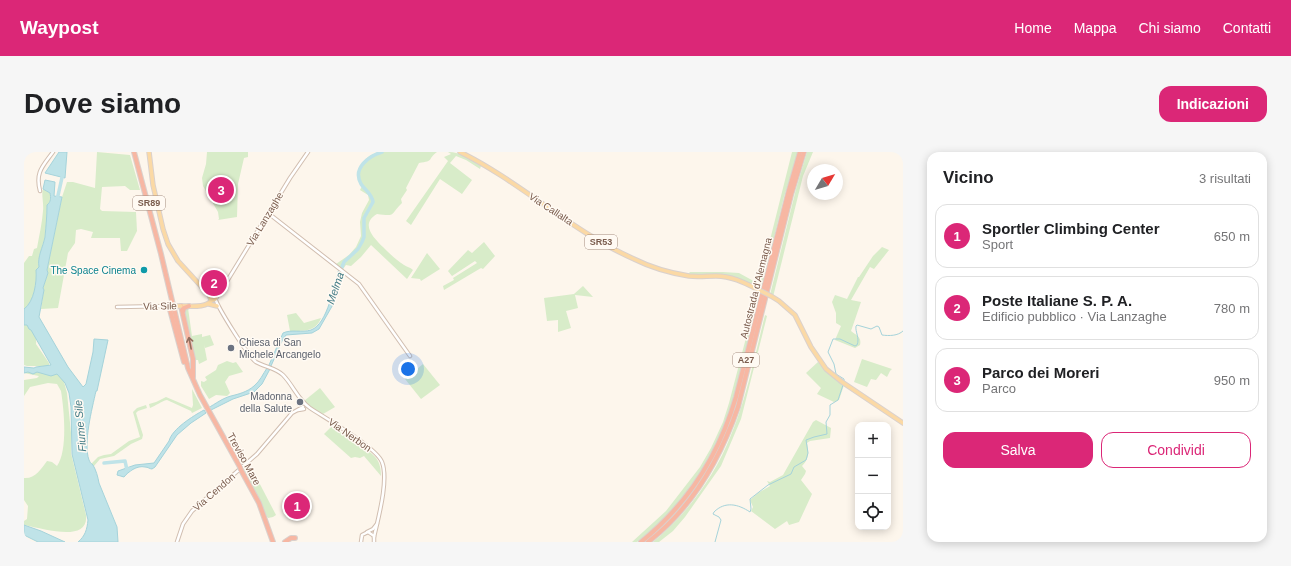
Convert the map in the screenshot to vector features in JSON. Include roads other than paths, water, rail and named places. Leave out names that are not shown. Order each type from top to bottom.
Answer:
[{"type":"highway","name":"SR89","points":[[135,152],[149,219],[154,225],[186,360],[194,382]]},
{"type":"highway","name":"SR89","points":[[135,152],[155,225],[161,254]]},
{"type":"highway","name":"Autostrada d'Alemagna","points":[[641,542],[664,522],[687,496],[711,461],[726,429],[736,397],[800,152]]},
{"type":"highway","name":"Autostrada d'Alemagna","points":[[648,542],[670,522],[695,492],[715,462],[726,439],[738,407],[791,195],[804,152]]},
{"type":"highway","points":[[149,219],[154,225]]},
{"type":"highway","points":[[169,306],[183,360],[192,376]]},
{"type":"highway","points":[[181,306],[193,361],[194,382]]},
{"type":"highway","points":[[183,312],[184,308],[189,306]]},
{"type":"highway","name":"Treviso Mare","points":[[194,382],[204,404],[241,468],[263,512],[273,542]]},
{"type":"highway","points":[[263,512],[270,542]]},
{"type":"highway","points":[[263,512],[277,542]]},
{"type":"highway","points":[[285,542],[290,538],[295,538]]},
{"type":"main road","points":[[149,152],[153,185],[168,244],[178,261],[213,297]]},
{"type":"main road","name":"Via Callalta","points":[[460,152],[485,165],[606,245],[634,259],[657,268],[689,276],[717,276],[731,278],[771,296],[792,311],[811,347],[821,363],[832,375],[903,423]]},
{"type":"main road","points":[[213,297],[209,304],[218,307]]},
{"type":"main road","points":[[203,305],[213,297]]},
{"type":"main road","name":"Via Sile","points":[[169,306],[209,304]]},
{"type":"street","points":[[40,190],[38,180],[40,168],[53,152]]},
{"type":"street","name":"Via Lanzaghe","points":[[213,297],[223,288],[268,213],[308,152]]},
{"type":"street","points":[[268,213],[359,284],[410,356]]},
{"type":"street","points":[[213,297],[247,353],[255,361],[282,373],[302,400],[305,407]]},
{"type":"street","name":"Via Sile","points":[[116,307],[169,306]]},
{"type":"street","name":"Via Nerbon","points":[[305,407],[314,410],[372,450],[379,457],[383,465],[384,472],[380,512],[374,542]]},
{"type":"street","name":"Via Cendon","points":[[177,542],[182,526],[192,511],[257,454],[292,413],[305,407]]},
{"type":"street","name":"Via Nerbon","points":[[361,542],[361,536],[376,526],[380,512]]},
{"type":"street","points":[[367,532],[371,533],[374,537]]},
{"type":"water","points":[[59,152],[67,152],[65,178],[45,173]]},
{"type":"water","points":[[45,180],[55,182],[54,196],[62,197],[47,270],[48,273],[43,288],[44,290],[39,317],[68,367],[83,387],[86,384],[93,352],[94,339],[108,340],[90,416],[87,453],[90,463],[95,469],[99,483],[117,527],[118,542],[78,542],[85,532],[88,520],[72,454],[71,407],[69,393],[65,383],[57,374],[51,376],[37,372],[33,374],[28,372],[24,373],[24,367],[34,368],[51,365],[31,330],[27,325],[24,325],[24,309],[30,302],[34,291],[36,270],[39,267],[39,256],[45,237],[47,205],[51,198],[50,193],[43,189]]},
{"type":"water","points":[[339,269],[341,272],[335,301],[319,329],[312,333],[286,335],[271,366],[269,365],[283,333],[289,331],[311,330],[322,320],[330,303]]},
{"type":"water","points":[[267,368],[270,369],[262,384],[254,392],[233,399],[209,411],[208,408],[222,400],[251,388],[258,382]]},
{"type":"water","points":[[204,410],[206,413],[177,435],[155,467],[152,469],[147,467],[136,468],[124,477],[117,475],[118,471],[135,465],[154,463],[174,432],[189,419]]},
{"type":"water","points":[[24,525],[65,542],[38,542],[24,535]]},
{"type":"waterway","name":"Melma","points":[[340,272],[344,262],[358,249],[362,242],[364,237],[364,218],[373,202],[368,192],[361,184],[359,178],[360,168],[372,156],[382,152]]},
{"type":"waterway","name":"Fiume Sile","points":[[57,200],[63,173]]},
{"type":"waterway","points":[[844,382],[844,379],[836,374],[834,364],[828,352],[833,339],[840,339],[855,346],[857,345],[857,325],[871,329],[877,326],[879,327],[882,335],[896,335],[903,331]]},
{"type":"waterway","points":[[715,542],[721,520],[713,514],[714,512],[727,505],[741,507],[750,512],[750,499],[768,485],[791,474],[794,467],[806,460],[808,453],[806,440],[827,434],[826,422],[830,415],[830,405],[838,400],[843,385]]},
{"type":"waterway","name":"Melma","points":[[104,463],[125,461],[127,470],[130,469]]},
{"type":"place","name":"Parco dei Moreri","points":[[221,190]]},
{"type":"place","name":"The Space Cinema","points":[[144,270]]},
{"type":"place","name":"Poste Italiane S. P. A.","points":[[214,283]]},
{"type":"place","name":"Chiesa di San Michele Arcangelo","points":[[231,348]]},
{"type":"place","name":"Madonna della Salute","points":[[300,402]]},
{"type":"place","name":"Sportler Climbing Center","points":[[297,506]]}]
